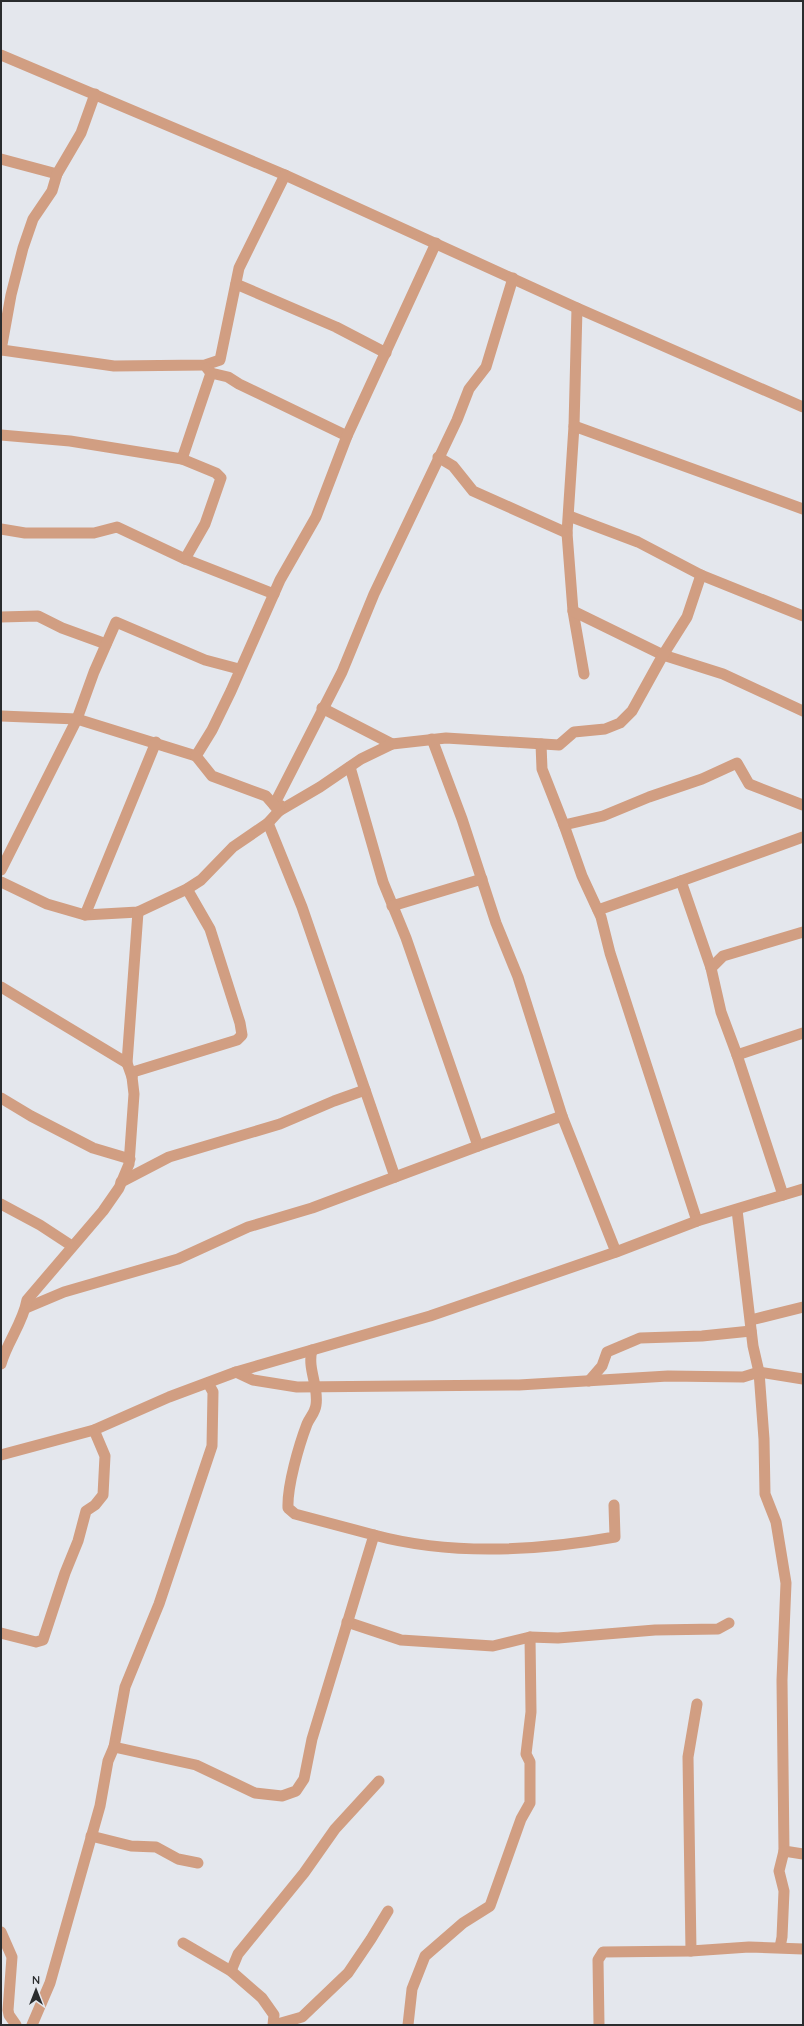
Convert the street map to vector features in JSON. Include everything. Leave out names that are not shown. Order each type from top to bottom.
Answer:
[{"type":"street","points":[[1,55],[284,175],[577,308],[803,407]]},
{"type":"street","points":[[94,94],[81,133],[57,174],[52,191],[33,219],[23,248],[11,295],[1,350],[114,366],[208,369],[228,377],[239,384],[347,436]]},
{"type":"street","points":[[1,160],[57,174]]},
{"type":"street","points":[[182,459],[208,369],[220,360],[239,268],[284,175]]},
{"type":"street","points":[[196,756],[212,730],[280,580],[316,517],[347,436],[436,243]]},
{"type":"street","points":[[1,882],[47,904],[85,915],[138,912],[187,889],[201,880],[233,847],[268,823],[277,808],[322,708],[342,672],[374,594],[438,457],[457,420],[469,389],[486,367],[513,278]]},
{"type":"street","points":[[236,284],[336,327],[386,353]]},
{"type":"street","points":[[577,308],[574,426],[567,533],[573,611],[584,674]]},
{"type":"street","points":[[574,426],[803,510]]},
{"type":"street","points":[[1,435],[70,441],[182,459],[216,473],[221,478],[205,524],[185,559]]},
{"type":"street","points":[[438,457],[453,466],[473,490],[567,533]]},
{"type":"street","points":[[569,516],[638,542],[701,575],[803,616]]},
{"type":"street","points":[[1,529],[25,533],[94,533],[117,527],[185,559],[274,594]]},
{"type":"street","points":[[277,808],[290,805],[361,759],[392,744],[446,738],[559,745],[574,732],[604,729],[620,723],[632,711],[643,694],[663,655],[686,617],[701,575]]},
{"type":"street","points":[[573,611],[663,655],[723,674],[803,711]]},
{"type":"street","points":[[1,617],[38,616],[62,628],[106,644]]},
{"type":"street","points":[[1,870],[77,718],[116,622],[205,660],[239,669]]},
{"type":"street","points":[[322,708],[392,744]]},
{"type":"street","points":[[1,716],[77,718],[156,742],[196,756],[212,776],[266,796],[277,808]]},
{"type":"street","points":[[432,739],[462,819],[496,924],[518,977],[562,1116],[616,1252]]},
{"type":"street","points":[[85,915],[156,742]]},
{"type":"street","points":[[541,744],[542,770],[582,876],[598,910],[610,953],[698,1221]]},
{"type":"street","points":[[564,825],[603,816],[649,797],[702,779],[737,763],[749,784],[803,805]]},
{"type":"street","points":[[350,766],[383,882],[406,938],[478,1146]]},
{"type":"street","points":[[268,823],[302,907],[395,1177]]},
{"type":"street","points":[[598,910],[803,837]]},
{"type":"street","points":[[392,906],[482,879]]},
{"type":"street","points":[[681,881],[711,968],[721,1012],[737,1055],[783,1195]]},
{"type":"street","points":[[132,1077],[133,1072],[237,1040],[242,1035],[240,1023],[210,929],[187,889]]},
{"type":"street","points":[[1,1364],[4,1352],[26,1308],[27,1300],[103,1211],[121,1182],[129,1164],[134,1094],[132,1077],[127,1063],[138,912]]},
{"type":"street","points":[[711,968],[723,956],[803,932]]},
{"type":"street","points":[[1,988],[127,1063]]},
{"type":"street","points":[[737,1055],[803,1033]]},
{"type":"street","points":[[121,1182],[170,1157],[280,1124],[334,1101],[365,1090]]},
{"type":"street","points":[[1,1098],[31,1116],[93,1148],[130,1159]]},
{"type":"street","points":[[26,1308],[64,1292],[178,1258],[248,1227],[312,1208],[562,1116]]},
{"type":"street","points":[[1,1455],[94,1430],[169,1397],[236,1372],[430,1316],[616,1252],[698,1221],[803,1189]]},
{"type":"street","points":[[1,1204],[40,1225],[72,1246]]},
{"type":"street","points":[[737,1210],[753,1346],[759,1372],[764,1439],[765,1494],[776,1522],[786,1583],[782,1680],[784,1851],[780,1871],[784,1891],[782,1937],[780,1947]]},
{"type":"street","points":[[589,1381],[602,1366],[607,1352],[640,1338],[702,1336],[751,1325],[803,1307]]},
{"type":"street","points":[[312,1350],[311,1368],[316,1387],[317,1402],[315,1412],[307,1423],[294,1469],[288,1498],[288,1508],[295,1514],[374,1535],[451,1549],[577,1544],[615,1537],[614,1504]]},
{"type":"street","points":[[236,1372],[253,1380],[297,1387],[519,1385],[668,1376],[743,1377],[759,1372],[803,1379]]},
{"type":"street","points":[[32,2025],[50,1984],[100,1806],[108,1761],[114,1747],[125,1687],[159,1604],[212,1446],[213,1392],[208,1383]]},
{"type":"street","points":[[1,1633],[36,1642],[43,1640],[65,1573],[78,1541],[86,1511],[95,1505],[103,1495],[105,1456],[94,1430]]},
{"type":"street","points":[[114,1747],[196,1766],[255,1793],[282,1796],[296,1791],[304,1779],[312,1739],[336,1664],[346,1622],[374,1535]]},
{"type":"street","points":[[346,1622],[402,1640],[493,1646],[530,1637],[558,1638],[655,1630],[718,1629],[729,1623]]},
{"type":"street","points":[[408,2025],[412,1989],[425,1956],[463,1923],[490,1906],[521,1820],[530,1803],[530,1762],[526,1754],[531,1712],[530,1637]]},
{"type":"street","points":[[691,1951],[688,1757],[698,1704]]},
{"type":"street","points":[[230,1971],[238,1954],[304,1874],[335,1829],[379,1781]]},
{"type":"street","points":[[91,1836],[131,1846],[156,1847],[178,1859],[198,1863]]},
{"type":"street","points":[[784,1851],[803,1854]]},
{"type":"street","points":[[183,1943],[230,1971],[262,1998],[274,2015],[274,2025],[302,2017],[348,1973],[371,1940],[388,1911]]},
{"type":"street","points":[[1,1932],[12,1958],[8,2015],[16,2025]]},
{"type":"street","points":[[599,2025],[598,1960],[603,1952],[691,1951],[780,1947],[803,1949]]}]
